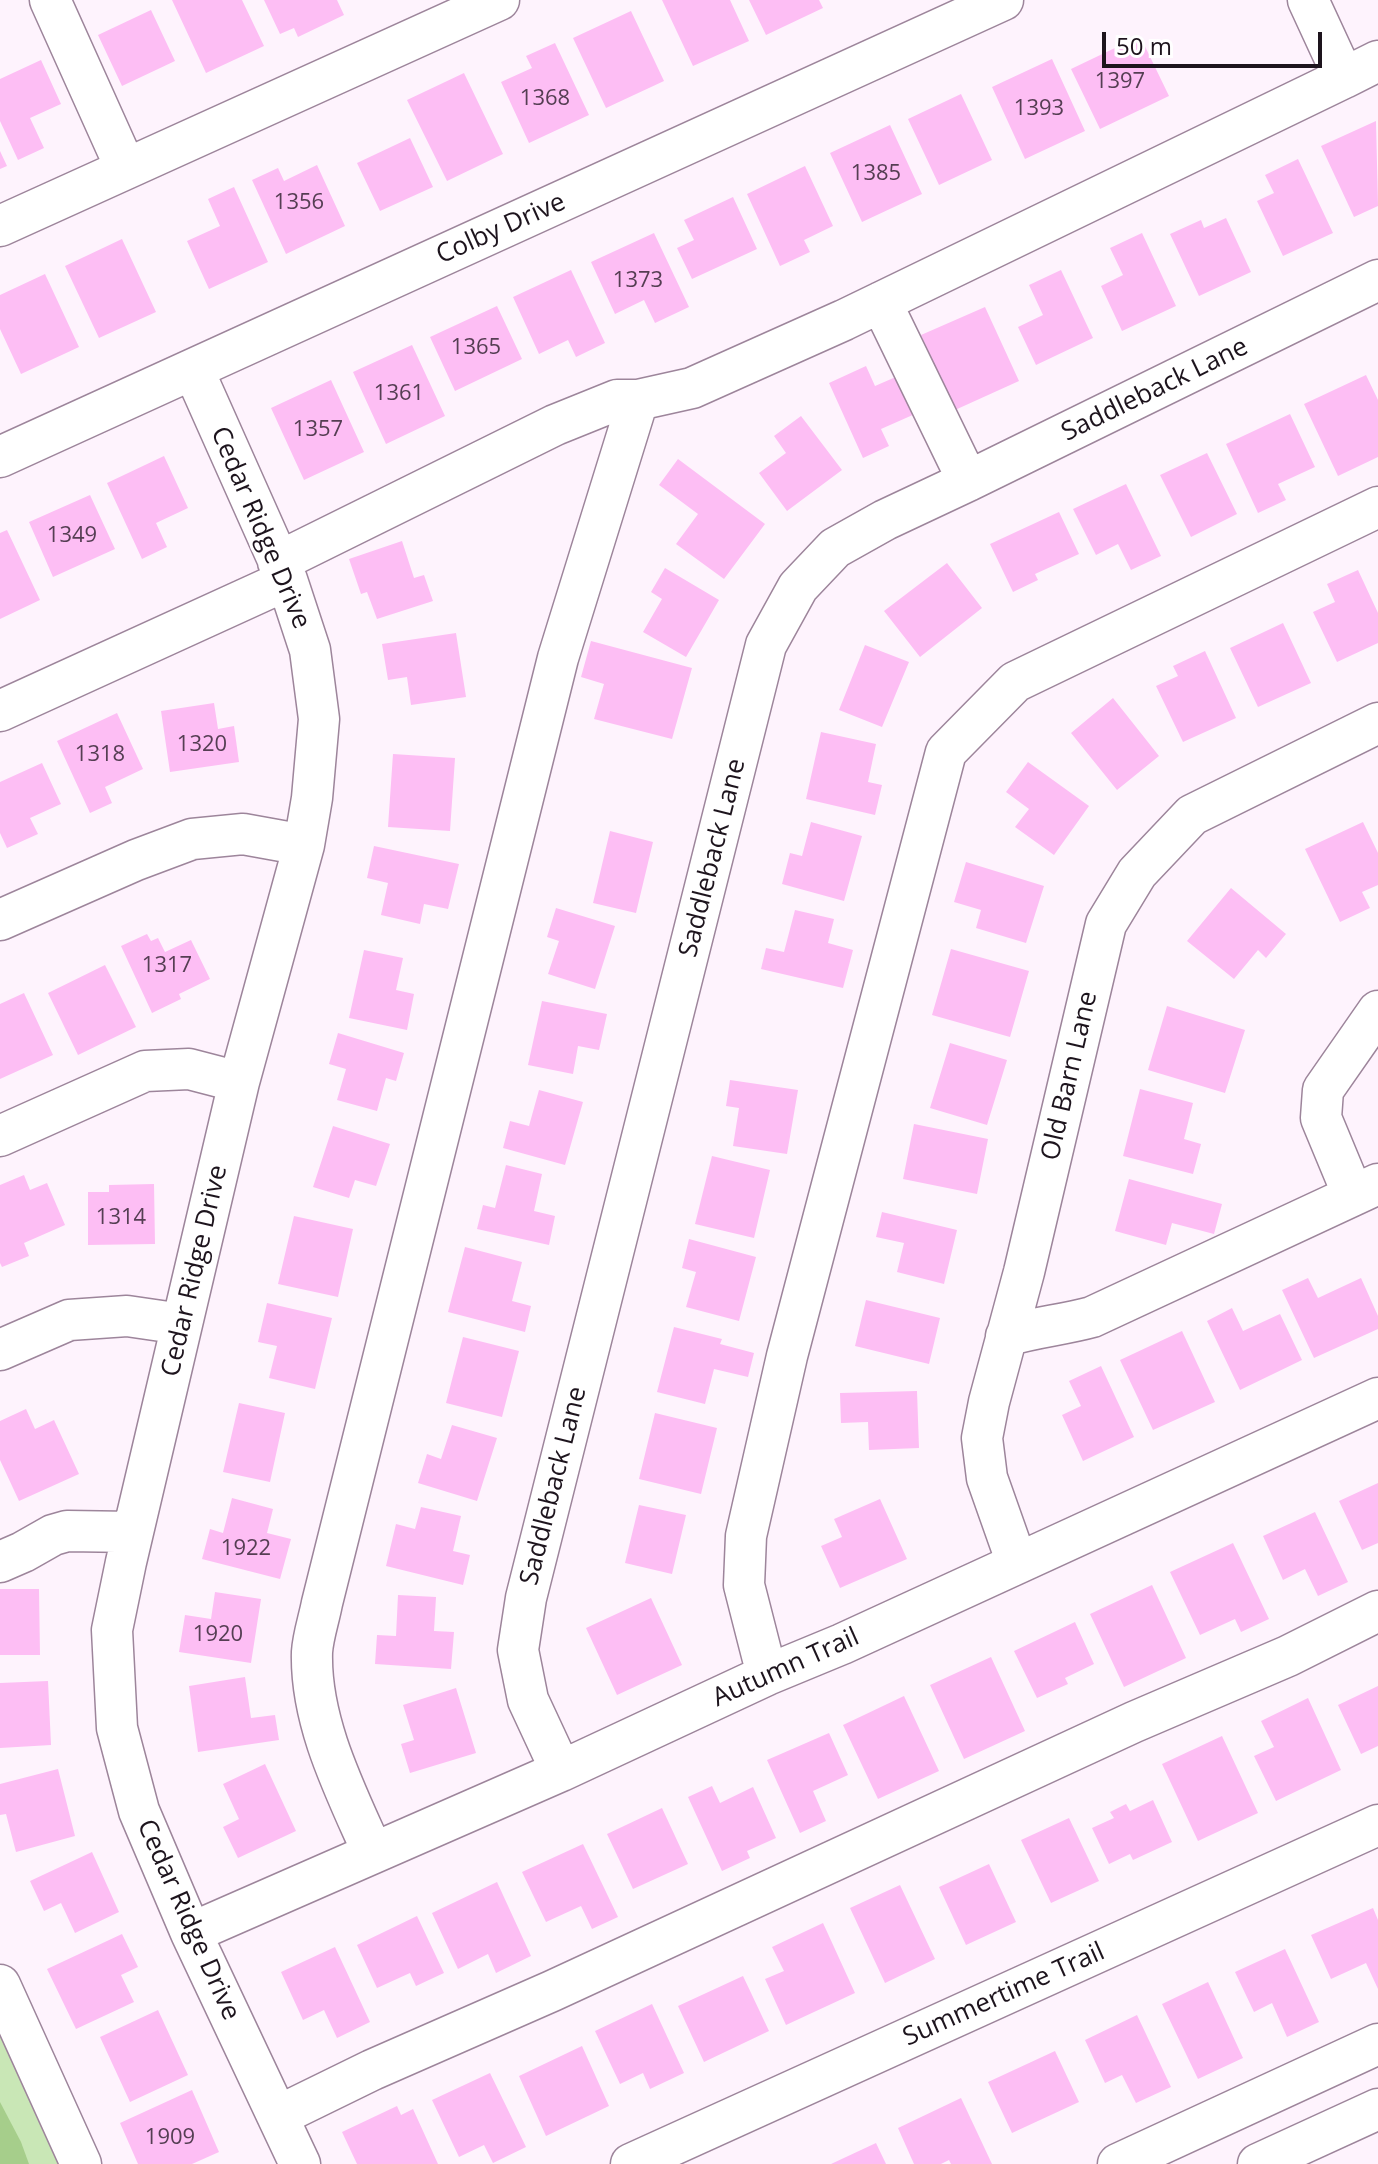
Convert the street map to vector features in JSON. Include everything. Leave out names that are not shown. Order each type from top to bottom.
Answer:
[{"type":"street","points":[[50,0],[126,169]]},
{"type":"street","points":[[0,226],[499,0]]},
{"type":"street","name":"Colby Drive","points":[[0,457],[1003,0]]},
{"type":"street","points":[[0,711],[282,571],[555,425],[617,400],[638,400],[692,388],[881,302],[1361,70],[1308,0]]},
{"type":"street","name":"Saddleback Lane","points":[[561,1771],[528,1700],[518,1650],[526,1598],[766,645],[798,587],[835,548],[885,520],[1378,280]]},
{"type":"street","points":[[881,302],[968,481]]},
{"type":"street","name":"Cedar Ridge Drive","points":[[193,369],[282,571],[310,650],[319,719],[304,845],[239,1082],[112,1630],[117,1728],[139,1811],[191,1933],[300,2164]]},
{"type":"street","points":[[373,1853],[340,1779],[315,1702],[312,1650],[558,658],[638,400]]},
{"type":"street","points":[[767,1675],[744,1585],[746,1536],[787,1356],[946,752],[1015,682],[1378,507]]},
{"type":"street","name":"Old Barn Lane","points":[[1017,1563],[987,1478],[982,1438],[1106,924],[1137,873],[1192,815],[1378,723]]},
{"type":"street","points":[[0,920],[136,860],[192,839],[243,834],[304,845]]},
{"type":"street","points":[[1011,1318],[1038,1314],[1066,1324],[1092,1317],[1365,1190],[1321,1118],[1323,1090],[1378,1011]]},
{"type":"street","points":[[0,1136],[145,1071],[189,1069],[239,1082]]},
{"type":"street","points":[[0,1350],[69,1320],[127,1316],[182,1324]]},
{"type":"street","name":"Autumn Trail","points":[[191,1933],[561,1771],[1378,1398]]},
{"type":"street","points":[[0,1562],[67,1531],[133,1532]]},
{"type":"street","points":[[278,2116],[372,2070],[552,1991],[1134,1722],[1288,1656],[1378,1611]]},
{"type":"street","name":"Summertime Trail","points":[[631,2164],[1378,1825]]},
{"type":"street","points":[[0,1985],[81,2164]]},
{"type":"street","points":[[1118,2164],[1378,2044]]},
{"type":"street","points":[[1258,2164],[1378,2109]]},
{"type":"green space","points":[[0,2026],[63,2164],[0,2164]]},
{"type":"green space","points":[[0,2102],[21,2142],[29,2164],[0,2164]]},
{"type":"building","points":[[172,0],[242,0],[264,46],[206,73]]},
{"type":"building","points":[[264,0],[337,0],[344,15],[298,37],[294,28],[280,34]]},
{"type":"building","points":[[662,0],[730,0],[749,41],[693,66]]},
{"type":"building","points":[[749,0],[819,0],[823,8],[766,35]]},
{"type":"building","points":[[151,10],[175,61],[122,86],[98,35]]},
{"type":"building","points":[[631,11],[664,81],[606,108],[573,38]]},
{"type":"building","points":[[1140,36],[1169,96],[1100,129],[1071,69]]},
{"type":"building","points":[[555,43],[589,115],[529,143],[501,82],[532,68],[526,56]]},
{"type":"building","points":[[1052,59],[1085,131],[1025,159],[992,87]]},
{"type":"building","points":[[41,60],[61,104],[30,118],[44,148],[18,160],[0,121],[0,79]]},
{"type":"building","points":[[464,73],[503,154],[447,181],[407,100]]},
{"type":"building","points":[[961,94],[992,160],[939,185],[908,119]]},
{"type":"building","points":[[1376,121],[1378,206],[1354,217],[1321,146]]},
{"type":"building","points":[[890,125],[922,194],[862,222],[830,153]]},
{"type":"building","points":[[410,138],[433,187],[380,211],[357,163]]},
{"type":"building","points":[[0,151],[7,166],[0,169]]},
{"type":"building","points":[[1298,159],[1333,233],[1283,256],[1257,201],[1274,193],[1265,175]]},
{"type":"building","points":[[317,165],[345,226],[286,254],[252,180],[278,168],[284,181]]},
{"type":"building","points":[[805,166],[833,226],[804,240],[810,252],[780,266],[747,194]]},
{"type":"building","points":[[234,187],[268,262],[209,289],[187,241],[220,226],[208,199]]},
{"type":"building","points":[[733,197],[757,249],[692,279],[677,248],[694,240],[684,220]]},
{"type":"building","points":[[1226,218],[1251,272],[1199,296],[1170,234],[1201,220],[1204,228]]},
{"type":"building","points":[[654,233],[689,307],[655,323],[644,300],[615,314],[591,262]]},
{"type":"building","points":[[1142,233],[1176,306],[1122,331],[1101,286],[1123,275],[1110,248]]},
{"type":"building","points":[[122,239],[156,312],[99,338],[65,266]]},
{"type":"building","points":[[571,270],[605,343],[576,357],[568,340],[539,354],[513,297]]},
{"type":"building","points":[[1061,270],[1093,338],[1036,365],[1018,327],[1043,315],[1029,285]]},
{"type":"building","points":[[45,274],[79,347],[21,374],[0,329],[0,295]]},
{"type":"building","points":[[497,306],[522,359],[455,391],[430,337]]},
{"type":"building","points":[[985,307],[1019,381],[955,410],[921,335]]},
{"type":"building","points":[[412,345],[445,416],[386,444],[353,372]]},
{"type":"building","points":[[866,366],[875,386],[898,376],[915,414],[881,429],[889,446],[863,458],[829,383]]},
{"type":"building","points":[[1366,375],[1378,400],[1378,457],[1338,476],[1304,404]]},
{"type":"building","points":[[331,380],[364,452],[304,480],[271,408]]},
{"type":"building","points":[[1290,414],[1315,467],[1278,484],[1286,500],[1258,513],[1226,444]]},
{"type":"building","points":[[801,416],[842,470],[787,511],[759,473],[786,453],[774,436]]},
{"type":"building","points":[[1207,453],[1237,514],[1191,537],[1160,475]]},
{"type":"building","points":[[164,456],[188,508],[156,523],[167,547],[142,559],[107,483]]},
{"type":"building","points":[[678,459],[765,524],[724,579],[676,544],[698,514],[659,485]]},
{"type":"building","points":[[1126,484],[1161,556],[1131,570],[1118,544],[1096,555],[1073,509]]},
{"type":"building","points":[[90,495],[115,549],[53,577],[29,522]]},
{"type":"building","points":[[1059,512],[1079,554],[1035,574],[1038,580],[1013,592],[990,544]]},
{"type":"building","points":[[7,530],[40,600],[0,619],[0,533]]},
{"type":"building","points":[[402,541],[414,578],[424,575],[433,601],[377,619],[367,592],[361,594],[349,559]]},
{"type":"building","points":[[947,563],[982,608],[920,657],[884,611]]},
{"type":"building","points":[[665,568],[719,600],[686,657],[643,632],[662,599],[651,592]]},
{"type":"building","points":[[1358,570],[1378,613],[1378,643],[1337,662],[1313,612],[1335,602],[1327,584]]},
{"type":"building","points":[[1283,623],[1311,683],[1258,707],[1230,648]]},
{"type":"building","points":[[456,633],[466,697],[411,705],[407,677],[388,680],[382,644]]},
{"type":"building","points":[[591,641],[692,668],[672,739],[594,719],[604,684],[581,677]]},
{"type":"building","points":[[865,645],[909,662],[882,727],[839,710]]},
{"type":"building","points":[[1205,651],[1236,718],[1183,742],[1156,686],[1178,676],[1173,666]]},
{"type":"building","points":[[1113,698],[1159,756],[1117,790],[1071,733]]},
{"type":"building","points":[[214,703],[218,729],[234,726],[239,762],[170,772],[161,711]]},
{"type":"building","points":[[117,713],[143,769],[105,787],[112,803],[90,813],[57,741]]},
{"type":"building","points":[[821,732],[876,744],[868,782],[882,785],[875,815],[806,799]]},
{"type":"building","points":[[393,754],[455,758],[450,831],[388,827]]},
{"type":"building","points":[[1028,762],[1089,806],[1054,855],[1015,827],[1029,809],[1006,792]]},
{"type":"building","points":[[42,763],[61,804],[30,818],[38,834],[7,848],[0,833],[0,782]]},
{"type":"building","points":[[811,822],[862,836],[844,901],[782,884],[790,853],[802,856]]},
{"type":"building","points":[[1363,822],[1378,853],[1378,885],[1362,892],[1370,908],[1340,922],[1305,849]]},
{"type":"building","points":[[610,831],[653,842],[636,913],[593,903]]},
{"type":"building","points":[[374,846],[459,864],[448,909],[424,904],[420,924],[381,915],[388,883],[367,878]]},
{"type":"building","points":[[966,862],[1044,886],[1026,943],[976,928],[981,910],[954,902]]},
{"type":"building","points":[[1231,888],[1286,934],[1266,958],[1258,950],[1234,979],[1187,941]]},
{"type":"building","points":[[556,908],[615,926],[595,989],[548,974],[559,941],[547,937]]},
{"type":"building","points":[[795,910],[834,919],[828,943],[853,950],[843,988],[761,969],[766,948],[784,952]]},
{"type":"building","points":[[147,934],[151,941],[158,938],[165,952],[191,940],[210,979],[179,994],[181,999],[152,1013],[121,946]]},
{"type":"building","points":[[951,949],[1029,971],[1010,1037],[932,1015]]},
{"type":"building","points":[[364,950],[403,958],[396,990],[414,994],[407,1030],[349,1018]]},
{"type":"building","points":[[105,965],[136,1027],[78,1055],[48,993]]},
{"type":"building","points":[[24,993],[53,1055],[0,1079],[0,1004]]},
{"type":"building","points":[[542,1001],[607,1014],[599,1050],[578,1046],[573,1074],[528,1065]]},
{"type":"building","points":[[1167,1006],[1245,1030],[1225,1093],[1148,1070]]},
{"type":"building","points":[[338,1033],[404,1053],[396,1081],[386,1078],[377,1111],[337,1100],[346,1069],[329,1064]]},
{"type":"building","points":[[950,1043],[1007,1060],[987,1125],[930,1108]]},
{"type":"building","points":[[730,1080],[798,1090],[787,1154],[733,1146],[739,1108],[726,1106]]},
{"type":"building","points":[[1140,1089],[1193,1103],[1184,1139],[1201,1144],[1193,1174],[1123,1156]]},
{"type":"building","points":[[539,1090],[583,1102],[565,1165],[503,1148],[510,1121],[529,1126]]},
{"type":"building","points":[[914,1124],[988,1139],[977,1194],[903,1179]]},
{"type":"building","points":[[333,1126],[390,1144],[376,1186],[355,1180],[349,1198],[313,1187]]},
{"type":"building","points":[[712,1156],[770,1170],[754,1238],[695,1224]]},
{"type":"building","points":[[506,1165],[542,1174],[534,1211],[555,1216],[549,1245],[477,1229],[483,1205],[495,1208]]},
{"type":"building","points":[[24,1175],[30,1190],[47,1183],[65,1225],[24,1243],[29,1256],[2,1267],[0,1185]]},
{"type":"building","points":[[1129,1179],[1222,1204],[1214,1234],[1172,1223],[1166,1245],[1115,1231]]},
{"type":"building","points":[[154,1184],[155,1244],[88,1245],[88,1192],[109,1192],[109,1185]]},
{"type":"building","points":[[882,1212],[957,1230],[944,1284],[897,1272],[904,1243],[876,1237]]},
{"type":"building","points":[[294,1216],[353,1229],[338,1297],[278,1284]]},
{"type":"building","points":[[689,1239],[756,1257],[739,1321],[686,1307],[696,1272],[682,1268]]},
{"type":"building","points":[[465,1247],[522,1262],[512,1301],[531,1306],[525,1332],[448,1312]]},
{"type":"building","points":[[1308,1278],[1318,1298],[1361,1278],[1378,1316],[1378,1329],[1314,1358],[1282,1290]]},
{"type":"building","points":[[866,1300],[940,1318],[929,1364],[855,1346]]},
{"type":"building","points":[[267,1303],[332,1318],[315,1389],[269,1378],[277,1346],[258,1342]]},
{"type":"building","points":[[1232,1308],[1243,1331],[1280,1314],[1302,1360],[1240,1390],[1207,1321]]},
{"type":"building","points":[[674,1327],[722,1339],[720,1344],[754,1353],[748,1377],[714,1369],[705,1404],[657,1392]]},
{"type":"building","points":[[1182,1331],[1215,1402],[1153,1430],[1120,1360]]},
{"type":"building","points":[[463,1337],[519,1351],[502,1417],[446,1403]]},
{"type":"building","points":[[1101,1366],[1134,1437],[1083,1461],[1062,1415],[1081,1406],[1069,1381]]},
{"type":"building","points":[[917,1391],[919,1448],[869,1450],[868,1422],[841,1423],[840,1393]]},
{"type":"building","points":[[239,1403],[285,1413],[270,1482],[223,1472]]},
{"type":"building","points":[[26,1409],[35,1429],[54,1420],[79,1474],[19,1501],[0,1460],[0,1421]]},
{"type":"building","points":[[655,1413],[717,1428],[701,1494],[639,1479]]},
{"type":"building","points":[[452,1425],[497,1438],[477,1501],[418,1483],[427,1454],[441,1459]]},
{"type":"building","points":[[1378,1483],[1378,1543],[1362,1550],[1339,1501]]},
{"type":"building","points":[[232,1498],[273,1509],[267,1533],[291,1539],[280,1579],[202,1559],[210,1529],[223,1533]]},
{"type":"building","points":[[880,1499],[907,1559],[840,1588],[821,1546],[842,1537],[834,1519]]},
{"type":"building","points":[[639,1505],[686,1515],[672,1574],[625,1563]]},
{"type":"building","points":[[421,1507],[461,1516],[453,1551],[470,1555],[463,1585],[386,1566],[396,1524],[415,1529]]},
{"type":"building","points":[[1315,1512],[1348,1582],[1318,1596],[1305,1569],[1283,1580],[1263,1536]]},
{"type":"building","points":[[1233,1543],[1269,1619],[1241,1632],[1235,1619],[1200,1635],[1170,1572]]},
{"type":"building","points":[[1152,1585],[1186,1658],[1124,1687],[1090,1614]]},
{"type":"building","points":[[0,1589],[39,1589],[40,1655],[0,1655]]},
{"type":"building","points":[[215,1592],[261,1599],[251,1663],[179,1652],[185,1615],[211,1619]]},
{"type":"building","points":[[398,1595],[436,1597],[434,1631],[454,1632],[451,1669],[375,1664],[377,1635],[396,1636]]},
{"type":"building","points":[[651,1598],[682,1665],[617,1695],[586,1628]]},
{"type":"building","points":[[1075,1622],[1094,1664],[1065,1678],[1068,1684],[1037,1698],[1014,1651]]},
{"type":"building","points":[[991,1657],[1025,1731],[964,1759],[930,1685]]},
{"type":"building","points":[[245,1677],[251,1718],[275,1715],[279,1740],[198,1752],[189,1686]]},
{"type":"building","points":[[48,1681],[51,1745],[0,1748],[0,1683]]},
{"type":"building","points":[[1378,1686],[1378,1746],[1361,1754],[1338,1705]]},
{"type":"building","points":[[456,1688],[476,1753],[410,1773],[401,1744],[414,1740],[403,1705]]},
{"type":"building","points":[[904,1696],[939,1771],[878,1799],[843,1725]]},
{"type":"building","points":[[1308,1698],[1341,1770],[1276,1801],[1254,1756],[1274,1747],[1261,1721]]},
{"type":"building","points":[[829,1733],[848,1775],[813,1791],[826,1821],[800,1833],[767,1760]]},
{"type":"building","points":[[1222,1736],[1258,1813],[1198,1841],[1162,1764]]},
{"type":"building","points":[[265,1764],[296,1831],[238,1858],[223,1827],[239,1819],[223,1784]]},
{"type":"building","points":[[58,1769],[75,1836],[16,1852],[6,1814],[0,1815],[0,1784]]},
{"type":"building","points":[[712,1786],[720,1803],[753,1787],[776,1838],[747,1851],[750,1858],[722,1871],[688,1797]]},
{"type":"building","points":[[1153,1800],[1172,1842],[1133,1860],[1130,1854],[1109,1864],[1092,1828],[1114,1818],[1110,1812],[1126,1804],[1130,1811]]},
{"type":"building","points":[[662,1808],[688,1864],[633,1889],[607,1834]]},
{"type":"building","points":[[1069,1818],[1099,1881],[1051,1903],[1021,1840]]},
{"type":"building","points":[[583,1844],[618,1917],[592,1929],[581,1906],[546,1922],[522,1872]]},
{"type":"building","points":[[92,1852],[119,1912],[75,1933],[61,1903],[44,1911],[30,1881]]},
{"type":"building","points":[[989,1864],[1016,1922],[966,1945],[939,1887]]},
{"type":"building","points":[[497,1882],[531,1956],[496,1973],[488,1954],[458,1969],[432,1913]]},
{"type":"building","points":[[900,1885],[935,1959],[885,1983],[850,1908]]},
{"type":"building","points":[[1373,1908],[1378,1920],[1378,1989],[1366,1963],[1331,1979],[1311,1935]]},
{"type":"building","points":[[417,1916],[444,1973],[416,1986],[410,1973],[377,1988],[357,1945]]},
{"type":"building","points":[[823,1923],[855,1993],[786,2025],[765,1979],[784,1971],[772,1947]]},
{"type":"building","points":[[122,1934],[138,1967],[121,1975],[134,2002],[76,2029],[47,1969]]},
{"type":"building","points":[[335,1947],[370,2022],[337,2038],[324,2010],[303,2020],[281,1972]]},
{"type":"building","points":[[1285,1949],[1319,2022],[1287,2037],[1272,2003],[1254,2012],[1235,1972]]},
{"type":"building","points":[[743,1976],[769,2031],[704,2062],[678,2006]]},
{"type":"building","points":[[1208,1982],[1243,2058],[1198,2079],[1162,2004]]},
{"type":"building","points":[[652,2004],[684,2073],[650,2089],[643,2073],[620,2084],[595,2031]]},
{"type":"building","points":[[158,2010],[188,2075],[130,2102],[100,2037]]},
{"type":"building","points":[[1137,2015],[1171,2087],[1136,2103],[1122,2075],[1105,2083],[1085,2040]]},
{"type":"building","points":[[582,2046],[609,2106],[546,2136],[519,2076]]},
{"type":"building","points":[[1055,2051],[1079,2102],[1012,2133],[988,2082]]},
{"type":"building","points":[[490,2073],[526,2147],[493,2163],[484,2145],[459,2157],[432,2100]]},
{"type":"building","points":[[192,2090],[219,2152],[192,2164],[138,2164],[120,2123]]},
{"type":"building","points":[[961,2098],[992,2164],[951,2164],[949,2160],[941,2164],[914,2164],[898,2128]]},
{"type":"building","points":[[397,2106],[401,2115],[413,2109],[438,2164],[357,2164],[342,2132]]},
{"type":"building","points":[[876,2143],[886,2164],[831,2164]]}]
